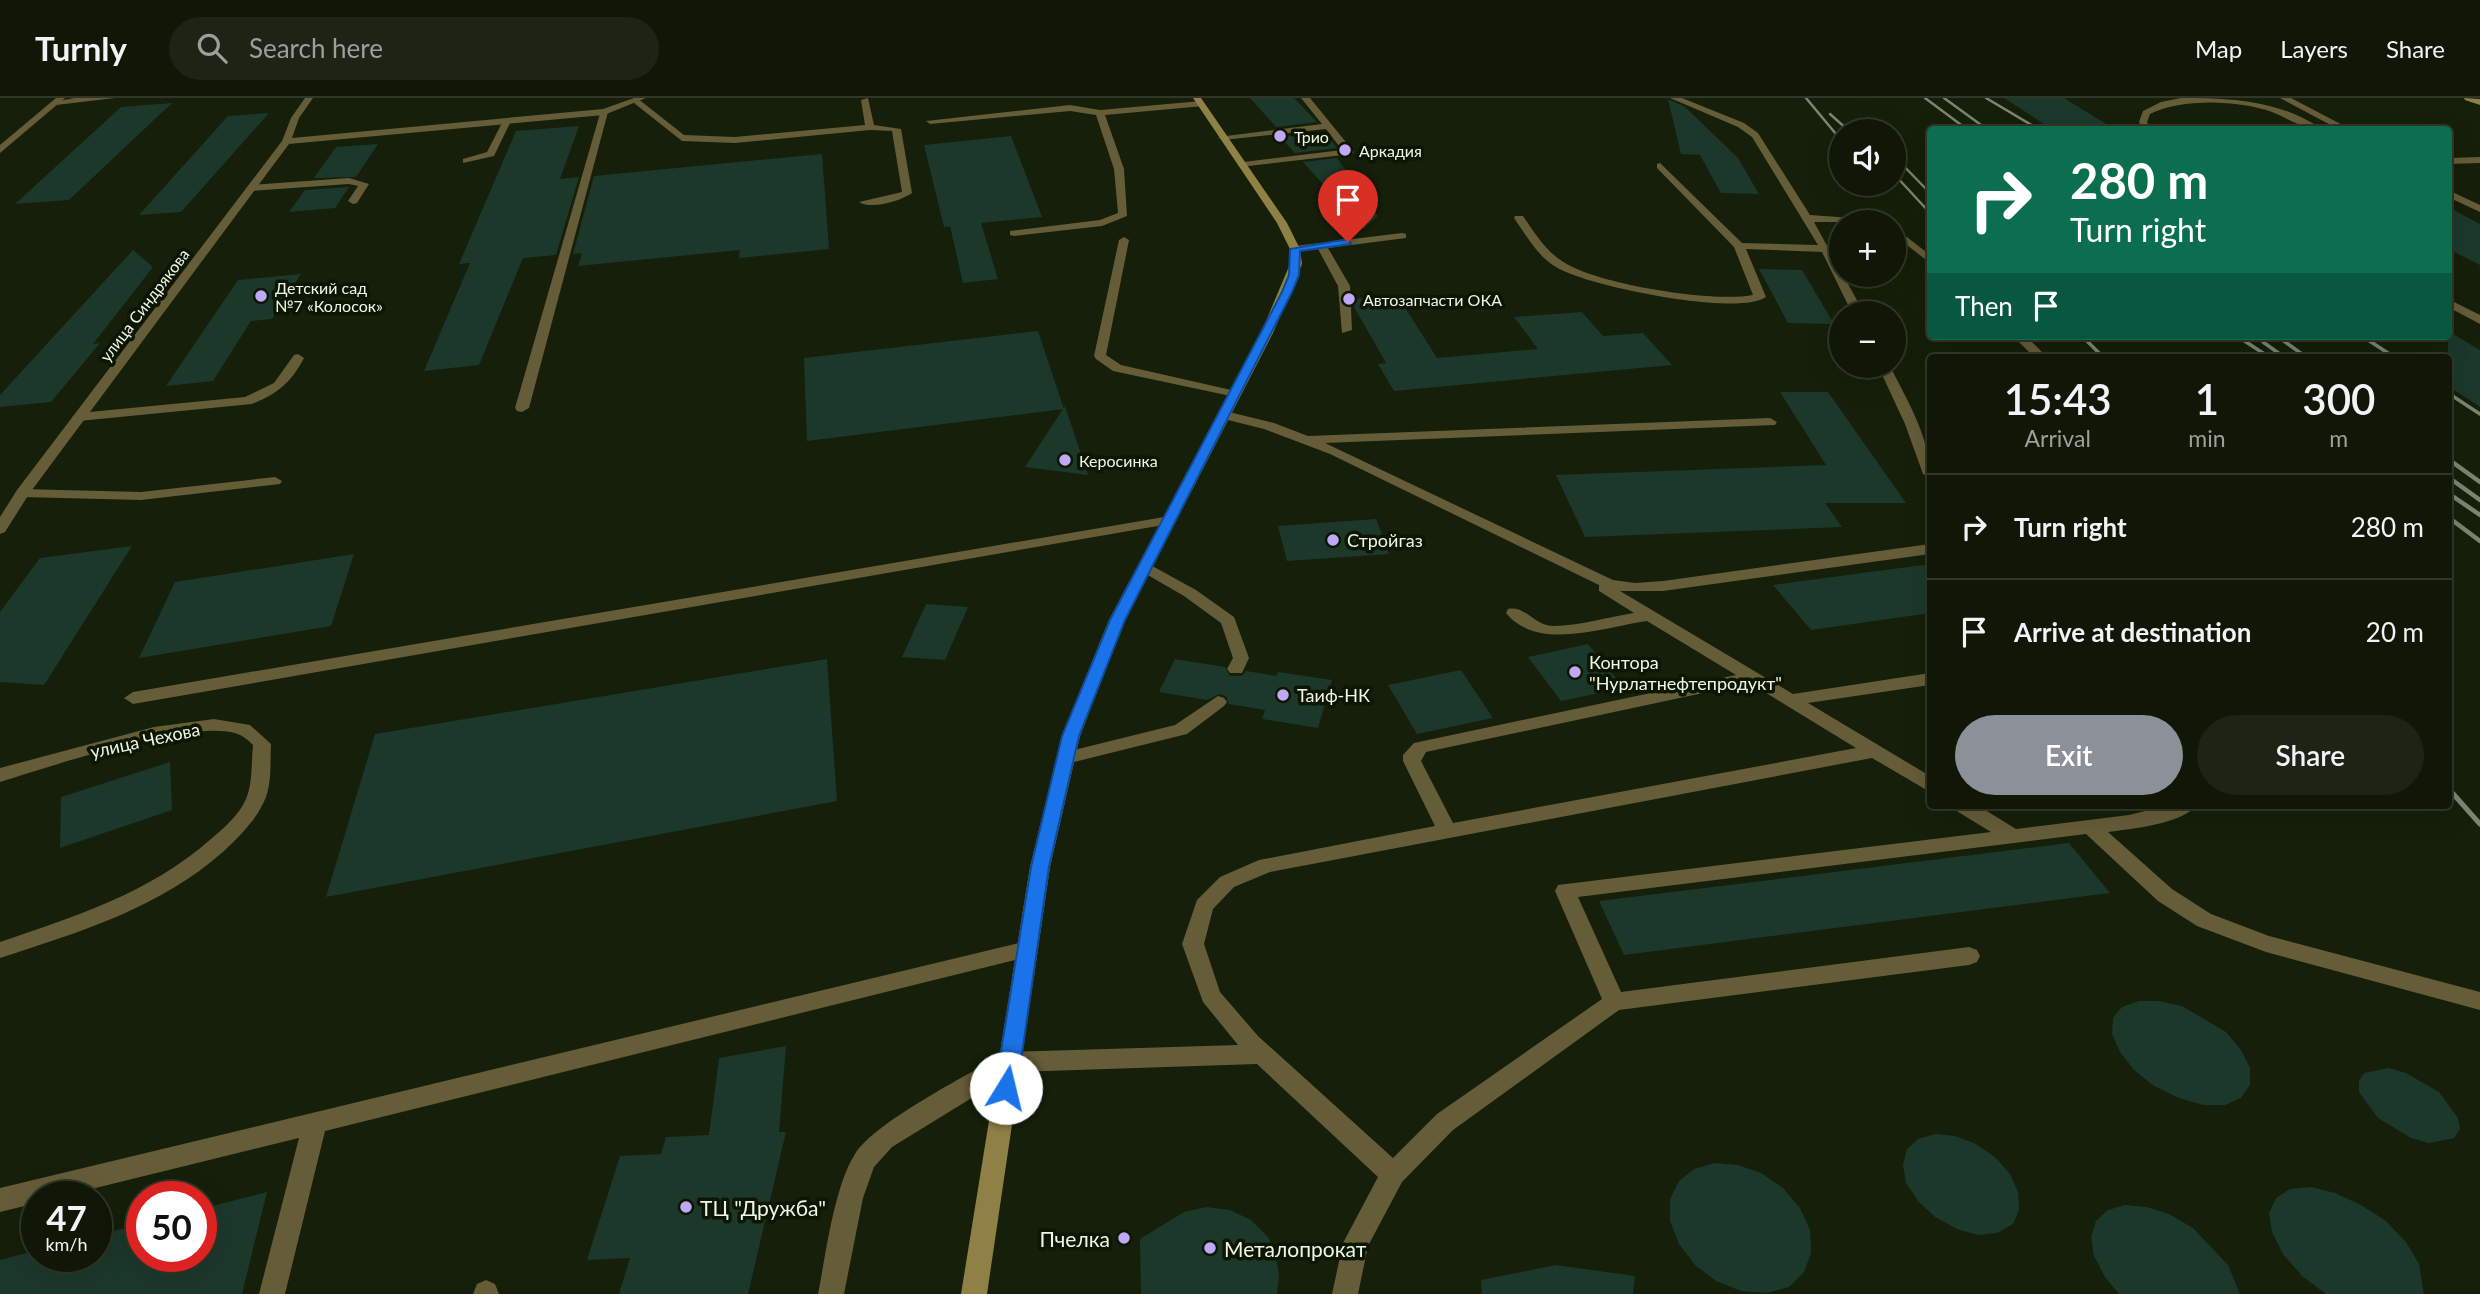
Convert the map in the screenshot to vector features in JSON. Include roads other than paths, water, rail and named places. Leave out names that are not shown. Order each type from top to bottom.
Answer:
[{"type":"main road","points":[[2468,98],[2480,102]]},
{"type":"main road","points":[[974,1294],[1040,867],[1071,736],[1117,620],[1225,415],[1294,275],[1295,249],[1282,223],[1199,101]]},
{"type":"street","points":[[0,150],[58,100],[111,98]]},
{"type":"street","name":"улица Синдрякова","points":[[0,529],[22,493],[286,141],[295,118],[309,98]]},
{"type":"street","points":[[1243,165],[1349,152],[1305,98]]},
{"type":"street","points":[[1674,98],[1750,130],[1826,249],[1852,301]]},
{"type":"street","points":[[2146,126],[2143,122],[2146,113],[2155,106],[2175,100],[2233,98],[2278,109],[2311,126]]},
{"type":"street","points":[[2284,98],[2340,126]]},
{"type":"street","points":[[286,141],[604,112],[639,100],[682,138],[735,140],[870,127],[896,129],[907,193],[901,197],[864,202]]},
{"type":"street","points":[[865,100],[870,127]]},
{"type":"street","points":[[930,121],[1070,108],[1100,113],[1199,101]]},
{"type":"street","points":[[522,408],[604,112]]},
{"type":"street","points":[[1014,233],[1102,223],[1123,214],[1119,169],[1100,113]]},
{"type":"street","points":[[466,161],[491,154],[507,121]]},
{"type":"street","points":[[1223,136],[1330,126]]},
{"type":"street","points":[[2452,161],[2480,160]]},
{"type":"street","points":[[1519,218],[1545,255],[1586,277],[1626,288],[1754,300],[1760,297],[1739,246],[1660,166]]},
{"type":"street","points":[[251,188],[349,181],[364,184],[353,201]]},
{"type":"street","points":[[2452,195],[2480,209]]},
{"type":"street","points":[[1807,218],[1829,219]]},
{"type":"street","points":[[1295,249],[1402,236]]},
{"type":"street","points":[[1124,240],[1100,356],[1117,369],[1235,395]]},
{"type":"street","points":[[1906,240],[1927,258]]},
{"type":"street","points":[[1321,246],[1344,286],[1346,330]]},
{"type":"street","points":[[1739,246],[1826,249]]},
{"type":"street","points":[[2452,304],[2480,320]]},
{"type":"street","points":[[2023,340],[2038,354]]},
{"type":"street","points":[[79,417],[247,401],[272,392],[287,381],[298,358]]},
{"type":"street","points":[[1890,378],[1912,424],[1927,466]]},
{"type":"street","points":[[1225,415],[1305,439],[1585,575],[1927,783]]},
{"type":"street","points":[[1305,439],[1770,422]]},
{"type":"street","points":[[22,493],[141,496],[275,481]]},
{"type":"street","points":[[133,698],[1170,520]]},
{"type":"street","points":[[1585,575],[1609,584],[1635,588],[1927,549]]},
{"type":"street","points":[[1145,567],[1190,593],[1228,621],[1241,658],[1236,669]]},
{"type":"street","points":[[1514,613],[1531,626],[1552,631],[1651,615]]},
{"type":"street","points":[[1447,831],[1412,761],[1412,755],[1420,747],[1753,677]]},
{"type":"street","points":[[1790,700],[1927,679]]},
{"type":"street","points":[[1066,758],[1181,730],[1218,702]]},
{"type":"street","name":"улица Чехова","points":[[0,775],[186,727],[234,726],[252,732],[262,744],[256,797],[239,824],[205,857],[174,881],[131,905],[0,950]]},
{"type":"street","points":[[1393,1174],[1263,1054],[1211,996],[1193,944],[1204,906],[1227,882],[1266,865],[1875,751]]},
{"type":"street","points":[[1968,809],[2012,836]]},
{"type":"street","points":[[1614,1002],[1565,891],[2152,819],[2176,809]]},
{"type":"street","points":[[2090,827],[2165,895],[2204,920],[2266,944],[2480,1001]]},
{"type":"street","points":[[0,1200],[1027,949]]},
{"type":"street","points":[[1346,1294],[1356,1243],[1393,1174],[1445,1122],[1614,1002],[1969,956]]},
{"type":"street","points":[[831,1294],[851,1198],[864,1161],[883,1139],[1010,1062],[1263,1054]]},
{"type":"street","points":[[272,1294],[315,1122]]},
{"type":"railway","points":[[1806,98],[1829,126]]},
{"type":"railway","points":[[1925,98],[1963,126]]},
{"type":"railway","points":[[1944,98],[1982,126]]},
{"type":"railway","points":[[1986,98],[2033,126]]},
{"type":"railway","points":[[1830,114],[1836,119]]},
{"type":"railway","points":[[1906,168],[1927,190]]},
{"type":"railway","points":[[1906,187],[1927,210]]},
{"type":"railway","points":[[2086,340],[2100,354]]},
{"type":"railway","points":[[2243,340],[2264,354]]},
{"type":"railway","points":[[2283,340],[2302,354]]},
{"type":"railway","points":[[2368,340],[2389,354]]},
{"type":"railway","points":[[2263,342],[2280,354]]},
{"type":"railway","points":[[2452,396],[2480,414]]},
{"type":"railway","points":[[2452,462],[2480,482]]},
{"type":"railway","points":[[2452,480],[2480,500]]},
{"type":"railway","points":[[2452,496],[2480,515]]},
{"type":"railway","points":[[2452,520],[2480,541]]},
{"type":"railway","points":[[2452,792],[2480,824]]},
{"type":"place","name":"Трио","points":[[1280,136]]},
{"type":"place","name":"Аркадия","points":[[1345,150]]},
{"type":"place","name":"Детский сад №7 «Колосок»","points":[[261,296]]},
{"type":"place","name":"Автозапчасти ОКА","points":[[1349,299]]},
{"type":"place","name":"Керосинка","points":[[1065,460]]},
{"type":"place","name":"Стройгаз","points":[[1333,540]]},
{"type":"place","name":"Контора \"Нурлатнефтепродукт\"","points":[[1575,672]]},
{"type":"place","name":"Таиф-НК","points":[[1283,695]]},
{"type":"place","name":"ТЦ \"Дружба\"","points":[[686,1207]]},
{"type":"place","name":"Пчелка","points":[[1124,1238]]},
{"type":"place","name":"Металопрокат","points":[[1210,1248]]}]
